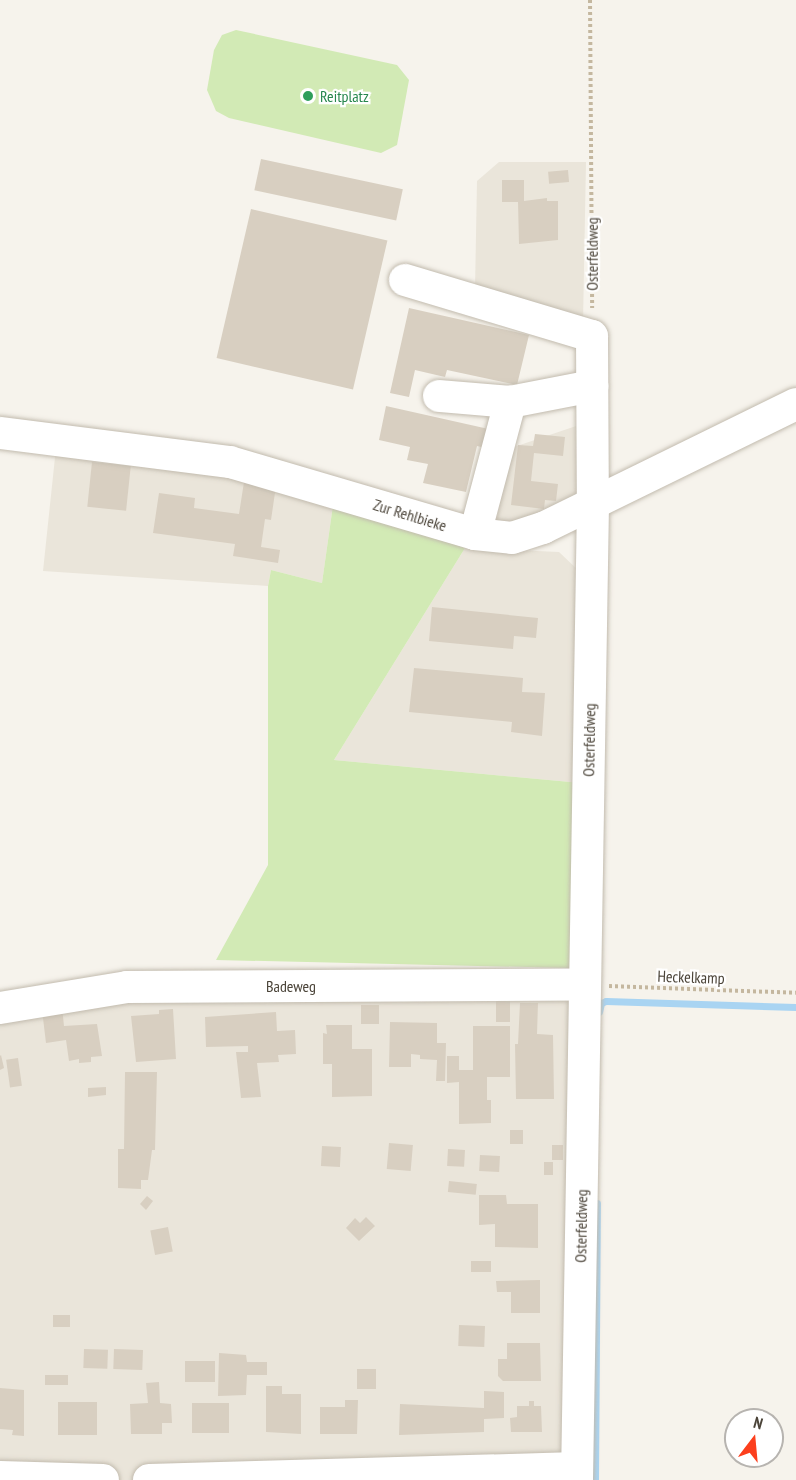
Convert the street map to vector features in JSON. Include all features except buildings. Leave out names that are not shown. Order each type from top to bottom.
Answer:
[{"type":"street","points":[[405,280],[592,336]]},
{"type":"street","name":"Osterfeldweg","points":[[577,1474],[593,504],[592,336]]},
{"type":"street","points":[[440,396],[510,402],[592,386]]},
{"type":"street","points":[[475,534],[510,402]]},
{"type":"street","name":"Zur Rehlbieke","points":[[0,433],[230,462],[475,534],[512,538],[543,528],[796,404]]},
{"type":"street","name":"Badeweg","points":[[0,1008],[127,987],[585,985]]},
{"type":"street","points":[[149,1480],[577,1474]]},
{"type":"street","points":[[0,1477],[103,1480]]},
{"type":"path","name":"Osterfeldweg","points":[[590,0],[592,336]]},
{"type":"path","name":"Heckelkamp","points":[[585,985],[796,993]]},
{"type":"shaded area","points":[[499,162],[586,162],[583,323],[475,290],[477,181]]},
{"type":"shaded area","points":[[585,423],[587,498],[519,524],[496,523],[511,448]]},
{"type":"shaded area","points":[[56,448],[189,465],[334,498],[322,583],[271,570],[268,586],[43,571]]},
{"type":"shaded area","points":[[465,548],[559,552],[579,571],[581,783],[334,760]]},
{"type":"shaded area","points":[[577,986],[572,1480],[0,1480],[0,1015],[128,993]]},
{"type":"green space","name":"Reitplatz","points":[[236,30],[397,65],[409,80],[397,145],[381,153],[229,118],[216,111],[207,90],[214,50],[222,35]]},
{"type":"green space","points":[[334,498],[465,548],[334,760],[581,783],[571,968],[216,960],[268,865],[268,586],[271,570],[322,583]]},
{"type":"waterway","points":[[599,1012],[601,1003],[606,1001],[796,1007]]},
{"type":"waterway","points":[[595,1480],[597,1203]]},
{"type":"place","name":"Reitplatz","points":[[308,96]]}]
